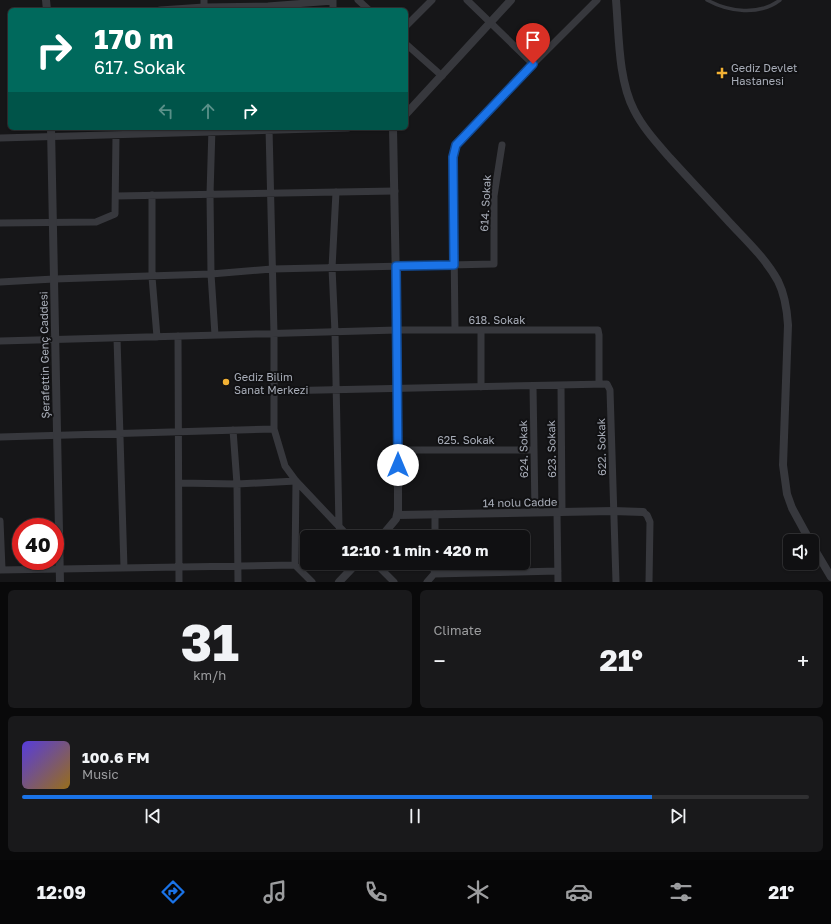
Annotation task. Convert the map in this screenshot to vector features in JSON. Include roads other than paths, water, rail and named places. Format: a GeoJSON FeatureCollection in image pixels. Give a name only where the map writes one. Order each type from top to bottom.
{"type":"FeatureCollection","features":[{"type":"Feature","properties":{"kind":"street"},"geometry":{"type":"LineString","coordinates":[[182,8],[204,6],[268,5],[333,0]]}},
{"type":"Feature","properties":{"kind":"street"},"geometry":{"type":"LineString","coordinates":[[358,0],[367,8]]}},
{"type":"Feature","properties":{"kind":"street"},"geometry":{"type":"LineString","coordinates":[[408,24],[432,0]]}},
{"type":"Feature","properties":{"kind":"street"},"geometry":{"type":"LineString","coordinates":[[467,0],[533,64]]}},
{"type":"Feature","properties":{"kind":"street"},"geometry":{"type":"LineString","coordinates":[[408,112],[511,0]]}},
{"type":"Feature","properties":{"kind":"street"},"geometry":{"type":"LineString","coordinates":[[455,330],[453,157],[456,145],[533,64],[597,0]]}},
{"type":"Feature","properties":{"kind":"street"},"geometry":{"type":"LineString","coordinates":[[616,0],[622,68],[628,97],[642,125],[761,257],[778,282],[784,297],[787,309],[788,325],[783,465],[787,494],[797,519],[806,534]]}},
{"type":"Feature","properties":{"kind":"street"},"geometry":{"type":"LineString","coordinates":[[408,46],[442,76]]}},
{"type":"Feature","properties":{"kind":"street"},"geometry":{"type":"LineString","coordinates":[[0,138],[51,132],[116,135],[151,131],[212,130],[210,194],[211,274],[215,335]]}},
{"type":"Feature","properties":{"kind":"street"},"geometry":{"type":"LineString","coordinates":[[269,130],[274,334],[274,429],[285,466],[296,481],[343,530]]}},
{"type":"Feature","properties":{"kind":"street"},"geometry":{"type":"LineString","coordinates":[[388,530],[394,523],[398,515],[398,389],[394,130]]}},
{"type":"Feature","properties":{"kind":"street","name":"Şerafettin Genç Caddesi"},"geometry":{"type":"LineString","coordinates":[[51,132],[59,518]]}},
{"type":"Feature","properties":{"kind":"street"},"geometry":{"type":"LineString","coordinates":[[0,223],[96,222],[115,214],[116,135]]}},
{"type":"Feature","properties":{"kind":"street","name":"614. Sokak"},"geometry":{"type":"LineString","coordinates":[[454,265],[494,264],[494,196],[502,145]]}},
{"type":"Feature","properties":{"kind":"street"},"geometry":{"type":"LineString","coordinates":[[116,196],[395,191]]}},
{"type":"Feature","properties":{"kind":"street"},"geometry":{"type":"LineString","coordinates":[[336,192],[332,268],[340,527]]}},
{"type":"Feature","properties":{"kind":"street"},"geometry":{"type":"LineString","coordinates":[[152,195],[152,277],[157,337]]}},
{"type":"Feature","properties":{"kind":"street"},"geometry":{"type":"LineString","coordinates":[[0,282],[54,279],[152,277],[272,269],[454,265]]}},
{"type":"Feature","properties":{"kind":"street","name":"618. Sokak"},"geometry":{"type":"LineString","coordinates":[[0,341],[397,330],[598,330]]}},
{"type":"Feature","properties":{"kind":"street"},"geometry":{"type":"LineString","coordinates":[[481,330],[481,387]]}},
{"type":"Feature","properties":{"kind":"street","name":"622. Sokak"},"geometry":{"type":"LineString","coordinates":[[598,330],[603,384],[610,390],[616,582]]}},
{"type":"Feature","properties":{"kind":"street"},"geometry":{"type":"LineString","coordinates":[[178,336],[179,582]]}},
{"type":"Feature","properties":{"kind":"street"},"geometry":{"type":"LineString","coordinates":[[117,338],[124,568]]}},
{"type":"Feature","properties":{"kind":"street"},"geometry":{"type":"LineString","coordinates":[[274,391],[603,384]]}},
{"type":"Feature","properties":{"kind":"street","name":"623. Sokak"},"geometry":{"type":"LineString","coordinates":[[558,582],[561,385]]}},
{"type":"Feature","properties":{"kind":"street","name":"624. Sokak"},"geometry":{"type":"LineString","coordinates":[[533,386],[534,512]]}},
{"type":"Feature","properties":{"kind":"street"},"geometry":{"type":"LineString","coordinates":[[0,438],[274,429]]}},
{"type":"Feature","properties":{"kind":"street"},"geometry":{"type":"LineString","coordinates":[[233,430],[237,484],[238,582]]}},
{"type":"Feature","properties":{"kind":"street","name":"625. Sokak"},"geometry":{"type":"LineString","coordinates":[[398,450],[534,450]]}},
{"type":"Feature","properties":{"kind":"street"},"geometry":{"type":"LineString","coordinates":[[178,484],[237,484],[296,481]]}},
{"type":"Feature","properties":{"kind":"street"},"geometry":{"type":"LineString","coordinates":[[296,481],[295,565],[312,582]]}},
{"type":"Feature","properties":{"kind":"street","name":"14 nolu Cadde"},"geometry":{"type":"LineString","coordinates":[[398,515],[613,511],[643,512]]}},
{"type":"Feature","properties":{"kind":"street"},"geometry":{"type":"LineString","coordinates":[[643,512],[647,515],[650,522],[649,582]]}},
{"type":"Feature","properties":{"kind":"street"},"geometry":{"type":"LineString","coordinates":[[435,514],[435,530]]}},
{"type":"Feature","properties":{"kind":"street"},"geometry":{"type":"LineString","coordinates":[[0,521],[1,570],[12,570]]}},
{"type":"Feature","properties":{"kind":"street"},"geometry":{"type":"LineString","coordinates":[[819,557],[831,578]]}},
{"type":"Feature","properties":{"kind":"street"},"geometry":{"type":"LineString","coordinates":[[64,569],[295,565]]}},
{"type":"Feature","properties":{"kind":"street","name":"Şerafettin Genç Caddesi"},"geometry":{"type":"LineString","coordinates":[[60,570],[60,582]]}},
{"type":"Feature","properties":{"kind":"street"},"geometry":{"type":"LineString","coordinates":[[339,582],[350,570]]}},
{"type":"Feature","properties":{"kind":"street"},"geometry":{"type":"LineString","coordinates":[[382,570],[394,582]]}},
{"type":"Feature","properties":{"kind":"street"},"geometry":{"type":"LineString","coordinates":[[427,582],[434,574],[434,570]]}},
{"type":"Feature","properties":{"kind":"street"},"geometry":{"type":"LineString","coordinates":[[434,574],[558,571]]}},
{"type":"Feature","properties":{"kind":"lane"},"geometry":{"type":"LineString","coordinates":[[707,0],[723,7],[750,10],[763,9],[774,5],[780,0]]}},
{"type":"Feature","properties":{"kind":"place","name":"Gediz Devlet Hastanesi"},"geometry":{"type":"Point","coordinates":[722,73]}},
{"type":"Feature","properties":{"kind":"place","name":"Gediz Bilim Sanat Merkezi"},"geometry":{"type":"Point","coordinates":[226,382]}}]}
